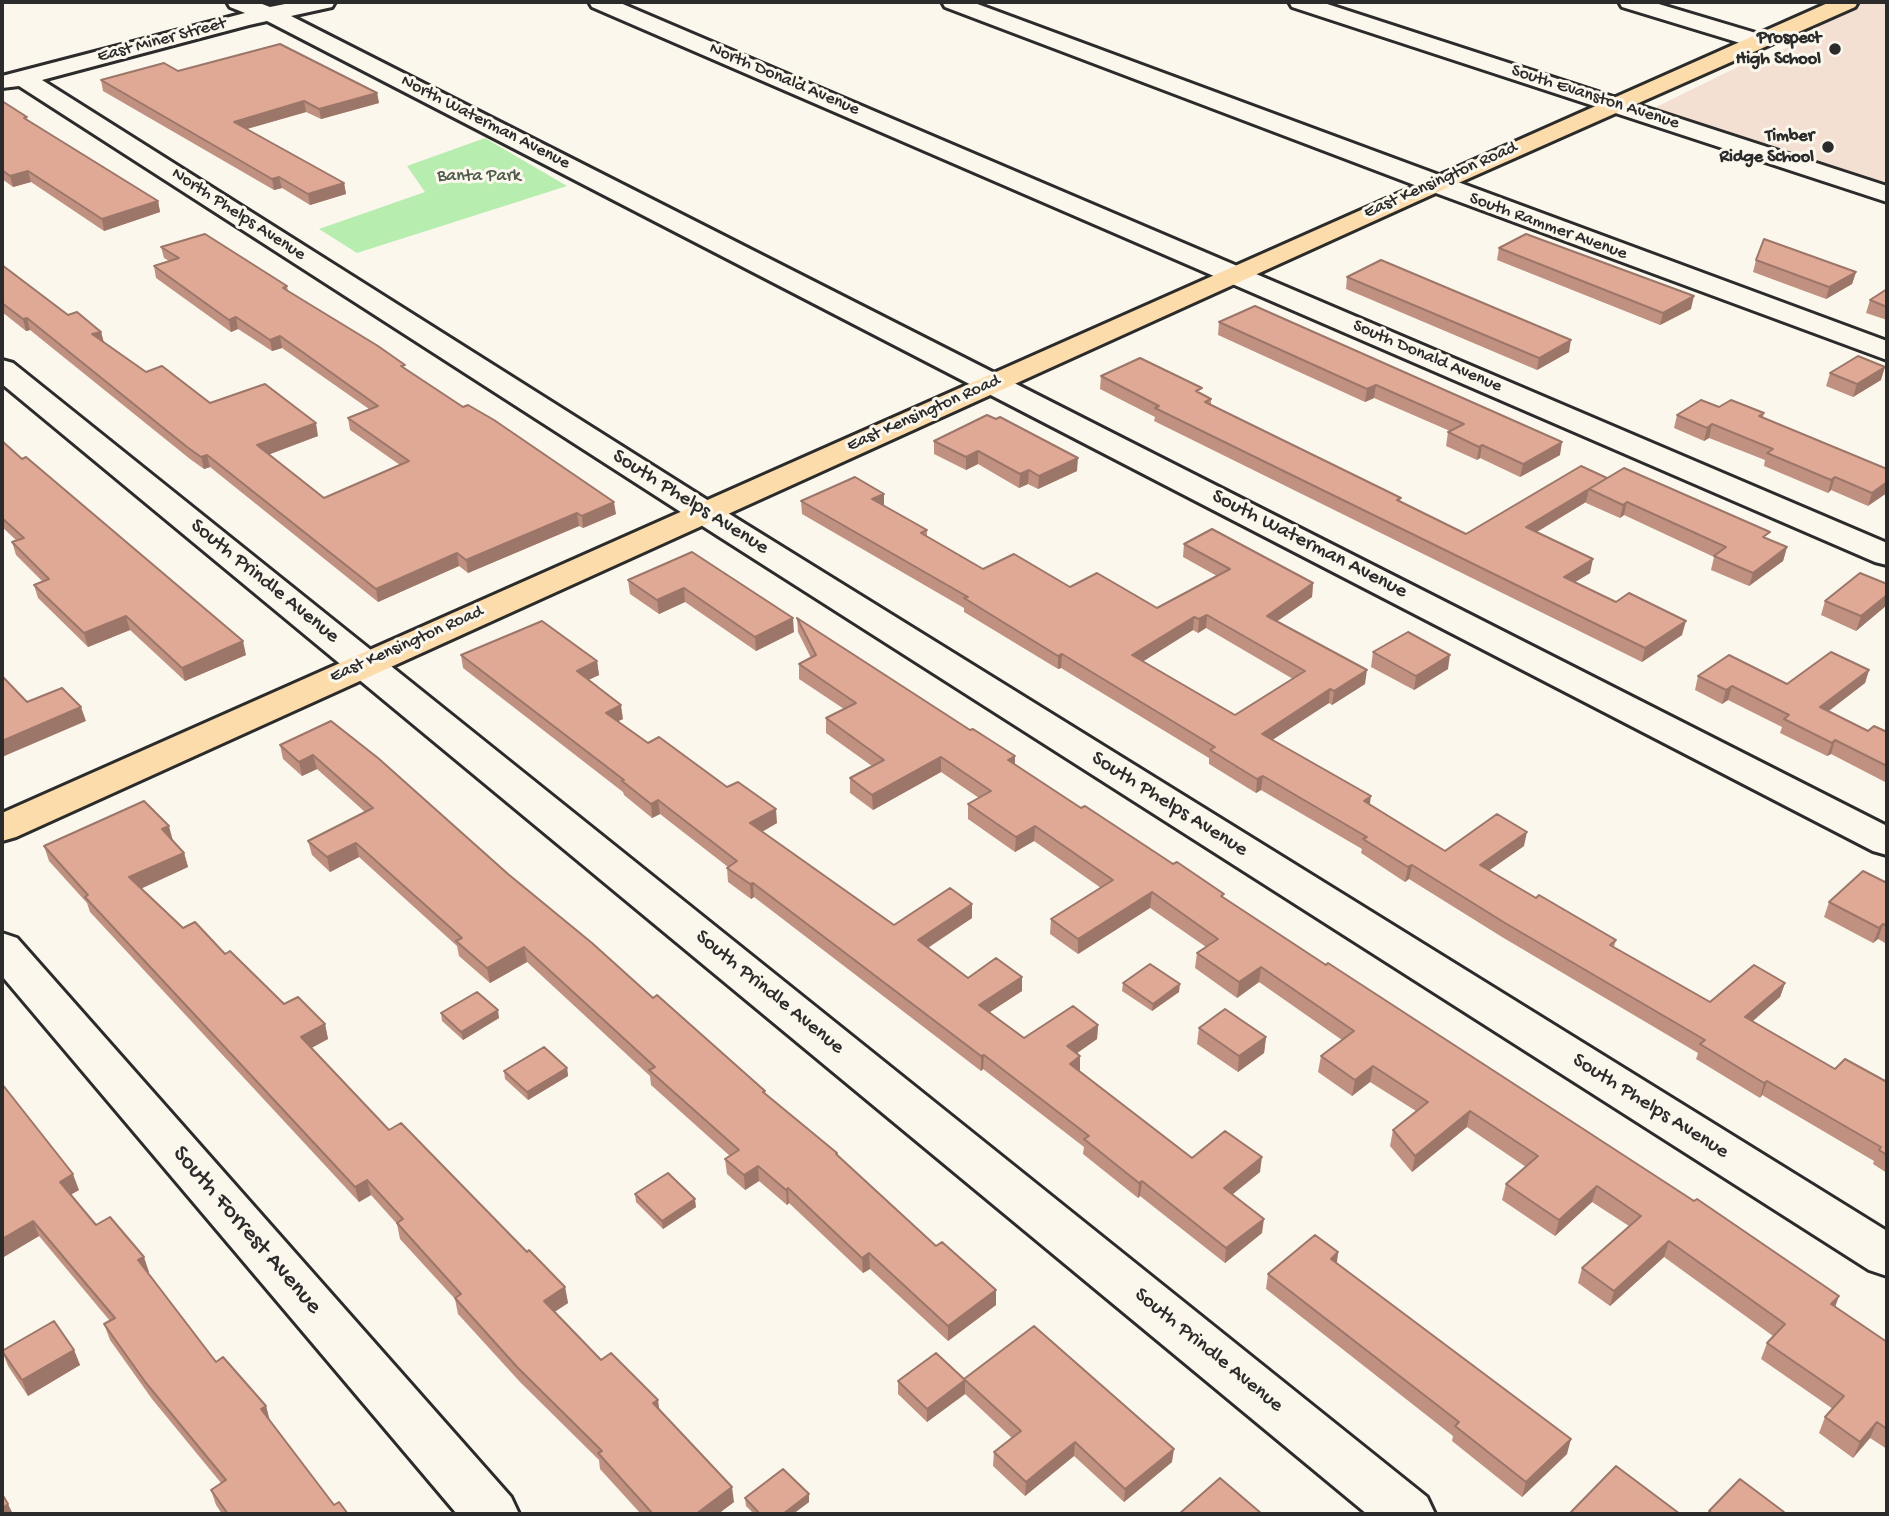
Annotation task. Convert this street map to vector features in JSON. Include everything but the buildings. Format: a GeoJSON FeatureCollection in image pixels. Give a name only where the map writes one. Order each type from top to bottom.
{"type":"FeatureCollection","features":[{"type":"Feature","properties":{"kind":"main road","name":"East Kensington Road"},"geometry":{"type":"LineString","coordinates":[[2,828],[1434,184],[1847,2]]}},
{"type":"Feature","properties":{"kind":"street","name":"North Waterman Avenue"},"geometry":{"type":"LineString","coordinates":[[238,2],[281,19],[731,249]]}},
{"type":"Feature","properties":{"kind":"street","name":"East Miner Street"},"geometry":{"type":"LineString","coordinates":[[12,80],[324,2]]}},
{"type":"Feature","properties":{"kind":"street","name":"North Donald Avenue"},"geometry":{"type":"LineString","coordinates":[[600,2],[967,158]]}},
{"type":"Feature","properties":{"kind":"street","name":"South Rammer Avenue"},"geometry":{"type":"LineString","coordinates":[[953,2],[1434,184],[1887,351]]}},
{"type":"Feature","properties":{"kind":"street","name":"South Evanston Avenue"},"geometry":{"type":"LineString","coordinates":[[1302,2],[1887,194]]}},
{"type":"Feature","properties":{"kind":"street"},"geometry":{"type":"LineString","coordinates":[[1630,2],[1667,6],[1758,41]]}},
{"type":"Feature","properties":{"kind":"street","name":"North Phelps Avenue"},"geometry":{"type":"LineString","coordinates":[[12,80],[453,352]]}},
{"type":"Feature","properties":{"kind":"street","name":"South Donald Avenue"},"geometry":{"type":"LineString","coordinates":[[967,158],[1887,555]]}},
{"type":"Feature","properties":{"kind":"street","name":"South Waterman Avenue"},"geometry":{"type":"LineString","coordinates":[[731,249],[1887,842]]}},
{"type":"Feature","properties":{"kind":"street","name":"South Phelps Avenue"},"geometry":{"type":"LineString","coordinates":[[453,352],[704,513],[1887,1256]]}},
{"type":"Feature","properties":{"kind":"street","name":"South Prindle Avenue"},"geometry":{"type":"LineString","coordinates":[[2,369],[1407,1514]]}},
{"type":"Feature","properties":{"kind":"street","name":"South Forrest Avenue"},"geometry":{"type":"LineString","coordinates":[[2,948],[491,1514]]}},
{"type":"Feature","properties":{"kind":"shaded area","name":"Timber Ridge School"},"geometry":{"type":"Polygon","coordinates":[[[1866,2],[1887,2],[1887,186],[1652,109],[1756,58],[1770,56],[1798,42],[1795,34],[1866,2]]]}},
{"type":"Feature","properties":{"kind":"green space","name":"Banta Park"},"geometry":{"type":"Polygon","coordinates":[[[485,138],[567,186],[357,253],[319,229],[425,192],[407,166],[485,138]]]}},
{"type":"Feature","properties":{"kind":"place","name":"Prospect High School"},"geometry":{"type":"Point","coordinates":[1835,49]}},
{"type":"Feature","properties":{"kind":"place","name":"Timber Ridge School"},"geometry":{"type":"Point","coordinates":[1828,147]}}]}
